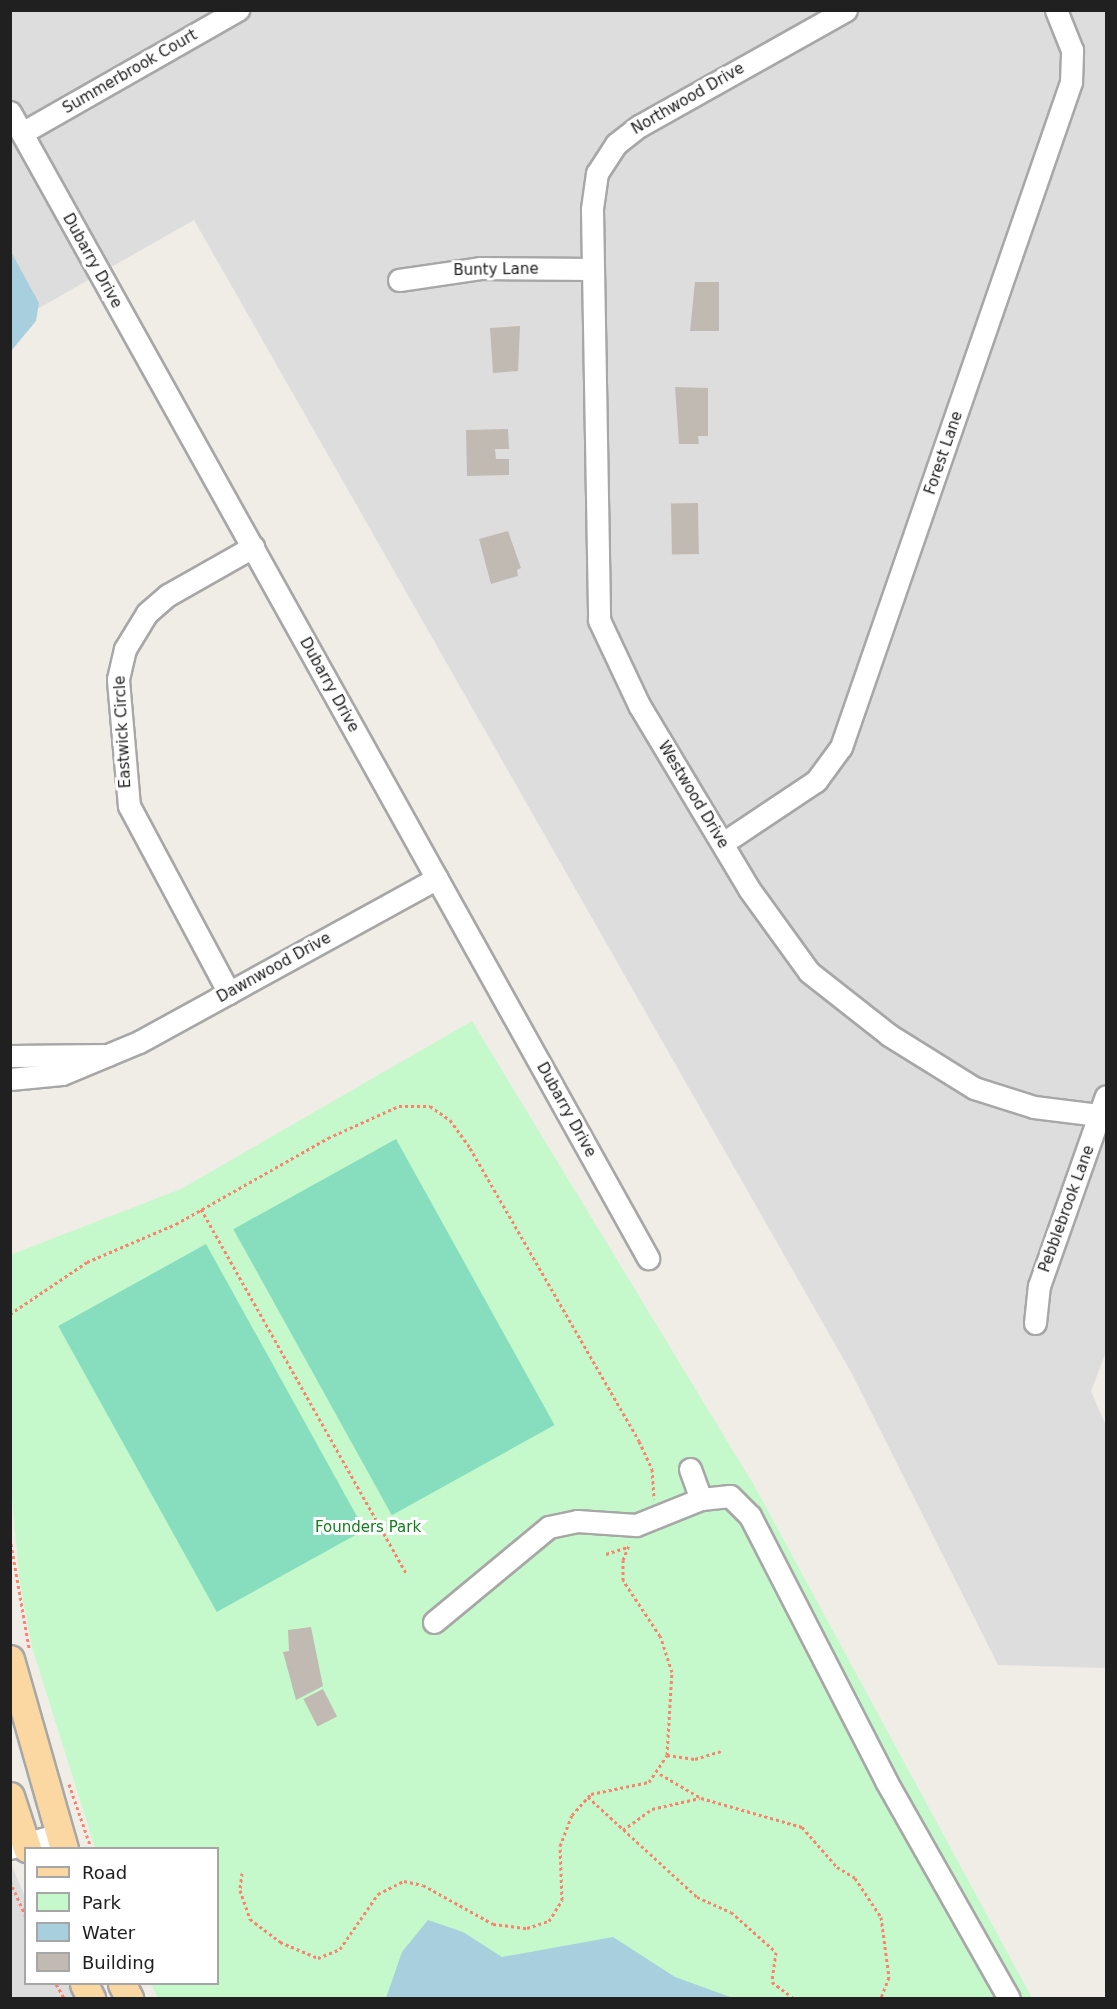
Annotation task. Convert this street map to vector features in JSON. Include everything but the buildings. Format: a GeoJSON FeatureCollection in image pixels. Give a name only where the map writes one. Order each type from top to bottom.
{"type":"FeatureCollection","features":[{"type":"Feature","properties":{"kind":"main road"},"geometry":{"type":"LineString","coordinates":[[21,1658],[61,1841]]}},
{"type":"Feature","properties":{"kind":"main road"},"geometry":{"type":"LineString","coordinates":[[10,1796],[21,1847]]}},
{"type":"Feature","properties":{"kind":"street","name":"Summerbrook Court"},"geometry":{"type":"LineString","coordinates":[[22,133],[238,10]]}},
{"type":"Feature","properties":{"kind":"street","name":"Northwood Drive"},"geometry":{"type":"LineString","coordinates":[[593,269],[594,187],[616,144],[656,116],[846,10]]}},
{"type":"Feature","properties":{"kind":"street","name":"Forest Lane"},"geometry":{"type":"LineString","coordinates":[[723,843],[816,781],[841,747],[1066,100],[1073,58],[1056,10]]}},
{"type":"Feature","properties":{"kind":"street","name":"Dubarry Drive"},"geometry":{"type":"LineString","coordinates":[[10,112],[648,1258]]}},
{"type":"Feature","properties":{"kind":"street","name":"Bunty Lane"},"geometry":{"type":"LineString","coordinates":[[399,280],[427,273],[480,268],[593,269]]}},
{"type":"Feature","properties":{"kind":"street","name":"Westwood Drive"},"geometry":{"type":"LineString","coordinates":[[593,269],[599,620],[627,686],[795,958],[889,1035],[942,1071],[1002,1100],[1105,1109]]}},
{"type":"Feature","properties":{"kind":"street","name":"Eastwick Circle"},"geometry":{"type":"LineString","coordinates":[[229,993],[129,806],[118,679],[124,649],[147,613],[168,595],[252,547]]}},
{"type":"Feature","properties":{"kind":"street","name":"Dawnwood Drive"},"geometry":{"type":"LineString","coordinates":[[10,1078],[62,1074],[108,1055],[229,993],[436,878]]}},
{"type":"Feature","properties":{"kind":"street","name":"Dawnwood Drive"},"geometry":{"type":"LineString","coordinates":[[10,1056],[108,1055]]}},
{"type":"Feature","properties":{"kind":"street","name":"Pebblebrook Lane"},"geometry":{"type":"LineString","coordinates":[[1035,1323],[1039,1286],[1105,1109]]}},
{"type":"Feature","properties":{"kind":"street"},"geometry":{"type":"LineString","coordinates":[[690,1469],[701,1499]]}},
{"type":"Feature","properties":{"kind":"street"},"geometry":{"type":"LineString","coordinates":[[434,1622],[549,1527],[568,1521],[627,1526],[647,1521],[701,1499],[730,1496],[750,1516],[881,1770],[1009,1998]]}},
{"type":"Feature","properties":{"kind":"street"},"geometry":{"type":"LineString","coordinates":[[21,1847],[61,1841]]}},
{"type":"Feature","properties":{"kind":"path"},"geometry":{"type":"LineString","coordinates":[[10,1314],[87,1262],[201,1209],[387,1110],[421,1104],[440,1112],[476,1157],[644,1450],[654,1487],[647,1521],[628,1546],[623,1580],[660,1636],[672,1672],[667,1755],[659,1773],[643,1785],[588,1797],[563,1834],[561,1906],[549,1921],[534,1927],[492,1924],[423,1885],[404,1881],[378,1894],[336,1953],[310,1956],[280,1942],[250,1919],[240,1890],[242,1873]]}},
{"type":"Feature","properties":{"kind":"path"},"geometry":{"type":"LineString","coordinates":[[201,1209],[405,1573]]}},
{"type":"Feature","properties":{"kind":"path"},"geometry":{"type":"LineString","coordinates":[[10,1538],[21,1617],[21,1658]]}},
{"type":"Feature","properties":{"kind":"path"},"geometry":{"type":"LineString","coordinates":[[606,1554],[628,1546]]}},
{"type":"Feature","properties":{"kind":"path"},"geometry":{"type":"LineString","coordinates":[[667,1755],[695,1759],[721,1751]]}},
{"type":"Feature","properties":{"kind":"path"},"geometry":{"type":"LineString","coordinates":[[659,1773],[701,1798],[802,1827],[837,1867],[855,1878],[881,1917],[889,1977],[881,1998]]}},
{"type":"Feature","properties":{"kind":"path"},"geometry":{"type":"LineString","coordinates":[[66,1774],[91,1847]]}},
{"type":"Feature","properties":{"kind":"path"},"geometry":{"type":"LineString","coordinates":[[588,1797],[696,1897],[732,1912],[776,1952],[772,1982],[793,1998]]}},
{"type":"Feature","properties":{"kind":"path"},"geometry":{"type":"LineString","coordinates":[[623,1830],[643,1812],[701,1798]]}},
{"type":"Feature","properties":{"kind":"path"},"geometry":{"type":"LineString","coordinates":[[10,1881],[24,1912]]}},
{"type":"Feature","properties":{"kind":"shaded area"},"geometry":{"type":"Polygon","coordinates":[[[11,11],[1106,11],[1106,1352],[1091,1391],[1106,1426],[1106,1668],[998,1665],[852,1374],[194,220],[11,324],[11,11]]]}},
{"type":"Feature","properties":{"kind":"shaded area"},"geometry":{"type":"Polygon","coordinates":[[[10,1861],[24,1895],[24,1985],[72,1985],[78,1998],[11,1998],[10,1861]]]}},
{"type":"Feature","properties":{"kind":"green space","name":"Founders Park"},"geometry":{"type":"Polygon","coordinates":[[[472,1021],[755,1487],[1032,1998],[158,1998],[152,1985],[219,1985],[219,1847],[95,1847],[32,1647],[20,1584],[11,1487],[10,1255],[181,1189],[472,1021]]]}},
{"type":"Feature","properties":{"kind":"green space"},"geometry":{"type":"Polygon","coordinates":[[[396,1139],[555,1425],[392,1515],[233,1229],[396,1139]]]}},
{"type":"Feature","properties":{"kind":"green space"},"geometry":{"type":"Polygon","coordinates":[[[206,1244],[365,1530],[217,1612],[58,1326],[206,1244]]]}},
{"type":"Feature","properties":{"kind":"water"},"geometry":{"type":"Polygon","coordinates":[[[10,250],[39,303],[36,321],[11,351],[10,250]]]}},
{"type":"Feature","properties":{"kind":"water"},"geometry":{"type":"Polygon","coordinates":[[[428,1920],[463,1932],[502,1957],[613,1937],[675,1977],[733,1998],[386,1998],[402,1952],[428,1920]]]}}]}
